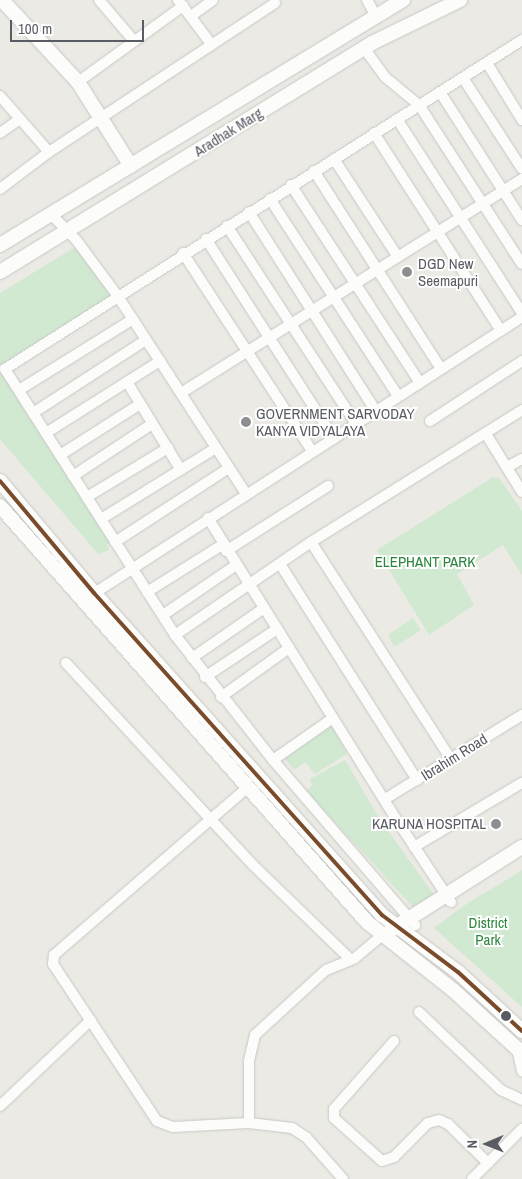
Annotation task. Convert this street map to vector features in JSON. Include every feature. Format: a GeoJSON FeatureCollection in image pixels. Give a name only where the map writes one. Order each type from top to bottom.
{"type":"FeatureCollection","features":[{"type":"Feature","properties":{"kind":"main road"},"geometry":{"type":"LineString","coordinates":[[2,0],[78,82],[102,117],[131,166]]}},
{"type":"Feature","properties":{"kind":"main road","name":"Aradhak Marg"},"geometry":{"type":"LineString","coordinates":[[0,245],[403,0]]}},
{"type":"Feature","properties":{"kind":"main road","name":"Aradhak Marg"},"geometry":{"type":"LineString","coordinates":[[0,272],[364,48],[460,0]]}},
{"type":"Feature","properties":{"kind":"main road"},"geometry":{"type":"LineString","coordinates":[[373,18],[380,39]]}},
{"type":"Feature","properties":{"kind":"main road"},"geometry":{"type":"LineString","coordinates":[[0,481],[88,598],[248,787],[367,922],[453,990],[520,1051]]}},
{"type":"Feature","properties":{"kind":"main road"},"geometry":{"type":"LineString","coordinates":[[0,506],[88,598],[382,915],[407,925],[522,1032]]}},
{"type":"Feature","properties":{"kind":"main road"},"geometry":{"type":"LineString","coordinates":[[449,899],[522,847]]}},
{"type":"Feature","properties":{"kind":"main road"},"geometry":{"type":"LineString","coordinates":[[386,938],[522,856]]}},
{"type":"Feature","properties":{"kind":"street"},"geometry":{"type":"LineString","coordinates":[[99,0],[134,41]]}},
{"type":"Feature","properties":{"kind":"street"},"geometry":{"type":"LineString","coordinates":[[190,16],[213,0]]}},
{"type":"Feature","properties":{"kind":"street"},"geometry":{"type":"LineString","coordinates":[[368,0],[373,18]]}},
{"type":"Feature","properties":{"kind":"street"},"geometry":{"type":"LineString","coordinates":[[78,82],[134,41],[180,3],[212,45]]}},
{"type":"Feature","properties":{"kind":"street"},"geometry":{"type":"LineString","coordinates":[[0,189],[49,152],[275,3]]}},
{"type":"Feature","properties":{"kind":"street"},"geometry":{"type":"LineString","coordinates":[[407,925],[205,677],[147,592],[5,369],[117,295],[522,40]]}},
{"type":"Feature","properties":{"kind":"street"},"geometry":{"type":"LineString","coordinates":[[364,48],[385,78],[419,106],[522,264]]}},
{"type":"Feature","properties":{"kind":"street"},"geometry":{"type":"LineString","coordinates":[[487,63],[522,120]]}},
{"type":"Feature","properties":{"kind":"street"},"geometry":{"type":"LineString","coordinates":[[463,78],[522,169]]}},
{"type":"Feature","properties":{"kind":"street"},"geometry":{"type":"LineString","coordinates":[[440,92],[522,220]]}},
{"type":"Feature","properties":{"kind":"street"},"geometry":{"type":"LineString","coordinates":[[0,96],[49,152]]}},
{"type":"Feature","properties":{"kind":"street"},"geometry":{"type":"LineString","coordinates":[[0,133],[20,119]]}},
{"type":"Feature","properties":{"kind":"street"},"geometry":{"type":"LineString","coordinates":[[397,119],[522,313]]}},
{"type":"Feature","properties":{"kind":"street"},"geometry":{"type":"LineString","coordinates":[[374,133],[501,331]]}},
{"type":"Feature","properties":{"kind":"street"},"geometry":{"type":"LineString","coordinates":[[334,158],[398,257]]}},
{"type":"Feature","properties":{"kind":"street"},"geometry":{"type":"LineString","coordinates":[[314,171],[441,369]]}},
{"type":"Feature","properties":{"kind":"street"},"geometry":{"type":"LineString","coordinates":[[181,393],[522,179]]}},
{"type":"Feature","properties":{"kind":"street"},"geometry":{"type":"LineString","coordinates":[[291,185],[420,383]]}},
{"type":"Feature","properties":{"kind":"street"},"geometry":{"type":"LineString","coordinates":[[270,199],[398,396]]}},
{"type":"Feature","properties":{"kind":"street"},"geometry":{"type":"LineString","coordinates":[[249,212],[376,411]]}},
{"type":"Feature","properties":{"kind":"street"},"geometry":{"type":"LineString","coordinates":[[51,214],[67,230],[117,295],[246,494]]}},
{"type":"Feature","properties":{"kind":"street"},"geometry":{"type":"LineString","coordinates":[[227,226],[356,424]]}},
{"type":"Feature","properties":{"kind":"street"},"geometry":{"type":"LineString","coordinates":[[206,239],[334,438]]}},
{"type":"Feature","properties":{"kind":"street"},"geometry":{"type":"LineString","coordinates":[[183,254],[312,452]]}},
{"type":"Feature","properties":{"kind":"street"},"geometry":{"type":"LineString","coordinates":[[88,598],[208,518],[522,318]]}},
{"type":"Feature","properties":{"kind":"street"},"geometry":{"type":"LineString","coordinates":[[19,390],[133,319]]}},
{"type":"Feature","properties":{"kind":"street"},"geometry":{"type":"LineString","coordinates":[[33,413],[146,340]]}},
{"type":"Feature","properties":{"kind":"street"},"geometry":{"type":"LineString","coordinates":[[46,433],[160,361]]}},
{"type":"Feature","properties":{"kind":"street"},"geometry":{"type":"LineString","coordinates":[[430,420],[522,361]]}},
{"type":"Feature","properties":{"kind":"street"},"geometry":{"type":"LineString","coordinates":[[127,382],[181,470]]}},
{"type":"Feature","properties":{"kind":"street"},"geometry":{"type":"LineString","coordinates":[[60,455],[140,404]]}},
{"type":"Feature","properties":{"kind":"street"},"geometry":{"type":"LineString","coordinates":[[175,635],[249,587],[311,542],[522,410]]}},
{"type":"Feature","properties":{"kind":"street"},"geometry":{"type":"LineString","coordinates":[[73,476],[152,424]]}},
{"type":"Feature","properties":{"kind":"street"},"geometry":{"type":"LineString","coordinates":[[486,434],[522,492]]}},
{"type":"Feature","properties":{"kind":"street"},"geometry":{"type":"LineString","coordinates":[[87,497],[168,448]]}},
{"type":"Feature","properties":{"kind":"street"},"geometry":{"type":"LineString","coordinates":[[101,519],[216,448]]}},
{"type":"Feature","properties":{"kind":"street"},"geometry":{"type":"LineString","coordinates":[[507,468],[522,459]]}},
{"type":"Feature","properties":{"kind":"street"},"geometry":{"type":"LineString","coordinates":[[115,542],[230,468]]}},
{"type":"Feature","properties":{"kind":"street"},"geometry":{"type":"LineString","coordinates":[[147,592],[328,486]]}},
{"type":"Feature","properties":{"kind":"street"},"geometry":{"type":"LineString","coordinates":[[208,518],[224,548],[449,899]]}},
{"type":"Feature","properties":{"kind":"street"},"geometry":{"type":"LineString","coordinates":[[311,542],[451,759]]}},
{"type":"Feature","properties":{"kind":"street"},"geometry":{"type":"LineString","coordinates":[[280,564],[417,780]]}},
{"type":"Feature","properties":{"kind":"street"},"geometry":{"type":"LineString","coordinates":[[163,615],[236,565]]}},
{"type":"Feature","properties":{"kind":"street"},"geometry":{"type":"LineString","coordinates":[[192,658],[264,608]]}},
{"type":"Feature","properties":{"kind":"street"},"geometry":{"type":"LineString","coordinates":[[205,677],[277,629]]}},
{"type":"Feature","properties":{"kind":"street"},"geometry":{"type":"LineString","coordinates":[[221,697],[289,648]]}},
{"type":"Feature","properties":{"kind":"street"},"geometry":{"type":"LineString","coordinates":[[66,663],[210,820],[350,959]]}},
{"type":"Feature","properties":{"kind":"street","name":"Ibrahim Road"},"geometry":{"type":"LineString","coordinates":[[385,799],[522,714]]}},
{"type":"Feature","properties":{"kind":"street"},"geometry":{"type":"LineString","coordinates":[[273,760],[333,718]]}},
{"type":"Feature","properties":{"kind":"street"},"geometry":{"type":"LineString","coordinates":[[414,847],[522,783]]}},
{"type":"Feature","properties":{"kind":"street"},"geometry":{"type":"LineString","coordinates":[[248,787],[54,955],[55,969],[157,1121],[173,1127],[249,1123],[277,1125],[299,1132],[343,1179]]}},
{"type":"Feature","properties":{"kind":"street"},"geometry":{"type":"LineString","coordinates":[[249,1123],[249,1061],[255,1035],[326,970],[355,958],[386,938]]}},
{"type":"Feature","properties":{"kind":"street"},"geometry":{"type":"LineString","coordinates":[[419,1012],[501,1090],[522,1100]]}},
{"type":"Feature","properties":{"kind":"street"},"geometry":{"type":"LineString","coordinates":[[0,1106],[91,1020]]}},
{"type":"Feature","properties":{"kind":"street"},"geometry":{"type":"LineString","coordinates":[[394,1041],[334,1110],[334,1118],[382,1161],[394,1157],[428,1123],[439,1120],[448,1124],[488,1164]]}},
{"type":"Feature","properties":{"kind":"street"},"geometry":{"type":"LineString","coordinates":[[520,1051],[522,1072]]}},
{"type":"Feature","properties":{"kind":"street"},"geometry":{"type":"LineString","coordinates":[[472,1179],[522,1129]]}},
{"type":"Feature","properties":{"kind":"green space"},"geometry":{"type":"Polygon","coordinates":[[[82,243],[114,294],[3,366],[111,542],[107,544],[109,550],[98,554],[0,439],[0,293],[82,243]]]}},
{"type":"Feature","properties":{"kind":"green space","name":"ELEPHANT PARK"},"geometry":{"type":"Polygon","coordinates":[[[493,477],[499,478],[522,511],[522,575],[503,545],[457,574],[474,605],[429,635],[377,550],[493,477]]]}},
{"type":"Feature","properties":{"kind":"green space"},"geometry":{"type":"Polygon","coordinates":[[[413,618],[421,630],[394,647],[388,635],[413,618]]]}},
{"type":"Feature","properties":{"kind":"green space"},"geometry":{"type":"Polygon","coordinates":[[[329,719],[347,754],[315,774],[305,762],[294,770],[278,750],[329,719]]]}},
{"type":"Feature","properties":{"kind":"green space"},"geometry":{"type":"Polygon","coordinates":[[[345,760],[379,818],[434,895],[413,907],[306,791],[312,786],[310,779],[345,760]]]}},
{"type":"Feature","properties":{"kind":"green space","name":"District Park"},"geometry":{"type":"Polygon","coordinates":[[[522,870],[522,1007],[434,928],[462,907],[522,870]]]}},
{"type":"Feature","properties":{"kind":"transit line"},"geometry":{"type":"LineString","coordinates":[[0,481],[94,593],[382,915],[458,972],[522,1031]]}},
{"type":"Feature","properties":{"kind":"place","name":"DGD New Seemapuri"},"geometry":{"type":"Point","coordinates":[407,272]}},
{"type":"Feature","properties":{"kind":"place","name":"GOVERNMENT SARVODAY KANYA VIDYALAYA"},"geometry":{"type":"Point","coordinates":[246,422]}},
{"type":"Feature","properties":{"kind":"place","name":"KARUNA HOSPITAL"},"geometry":{"type":"Point","coordinates":[496,824]}}]}
